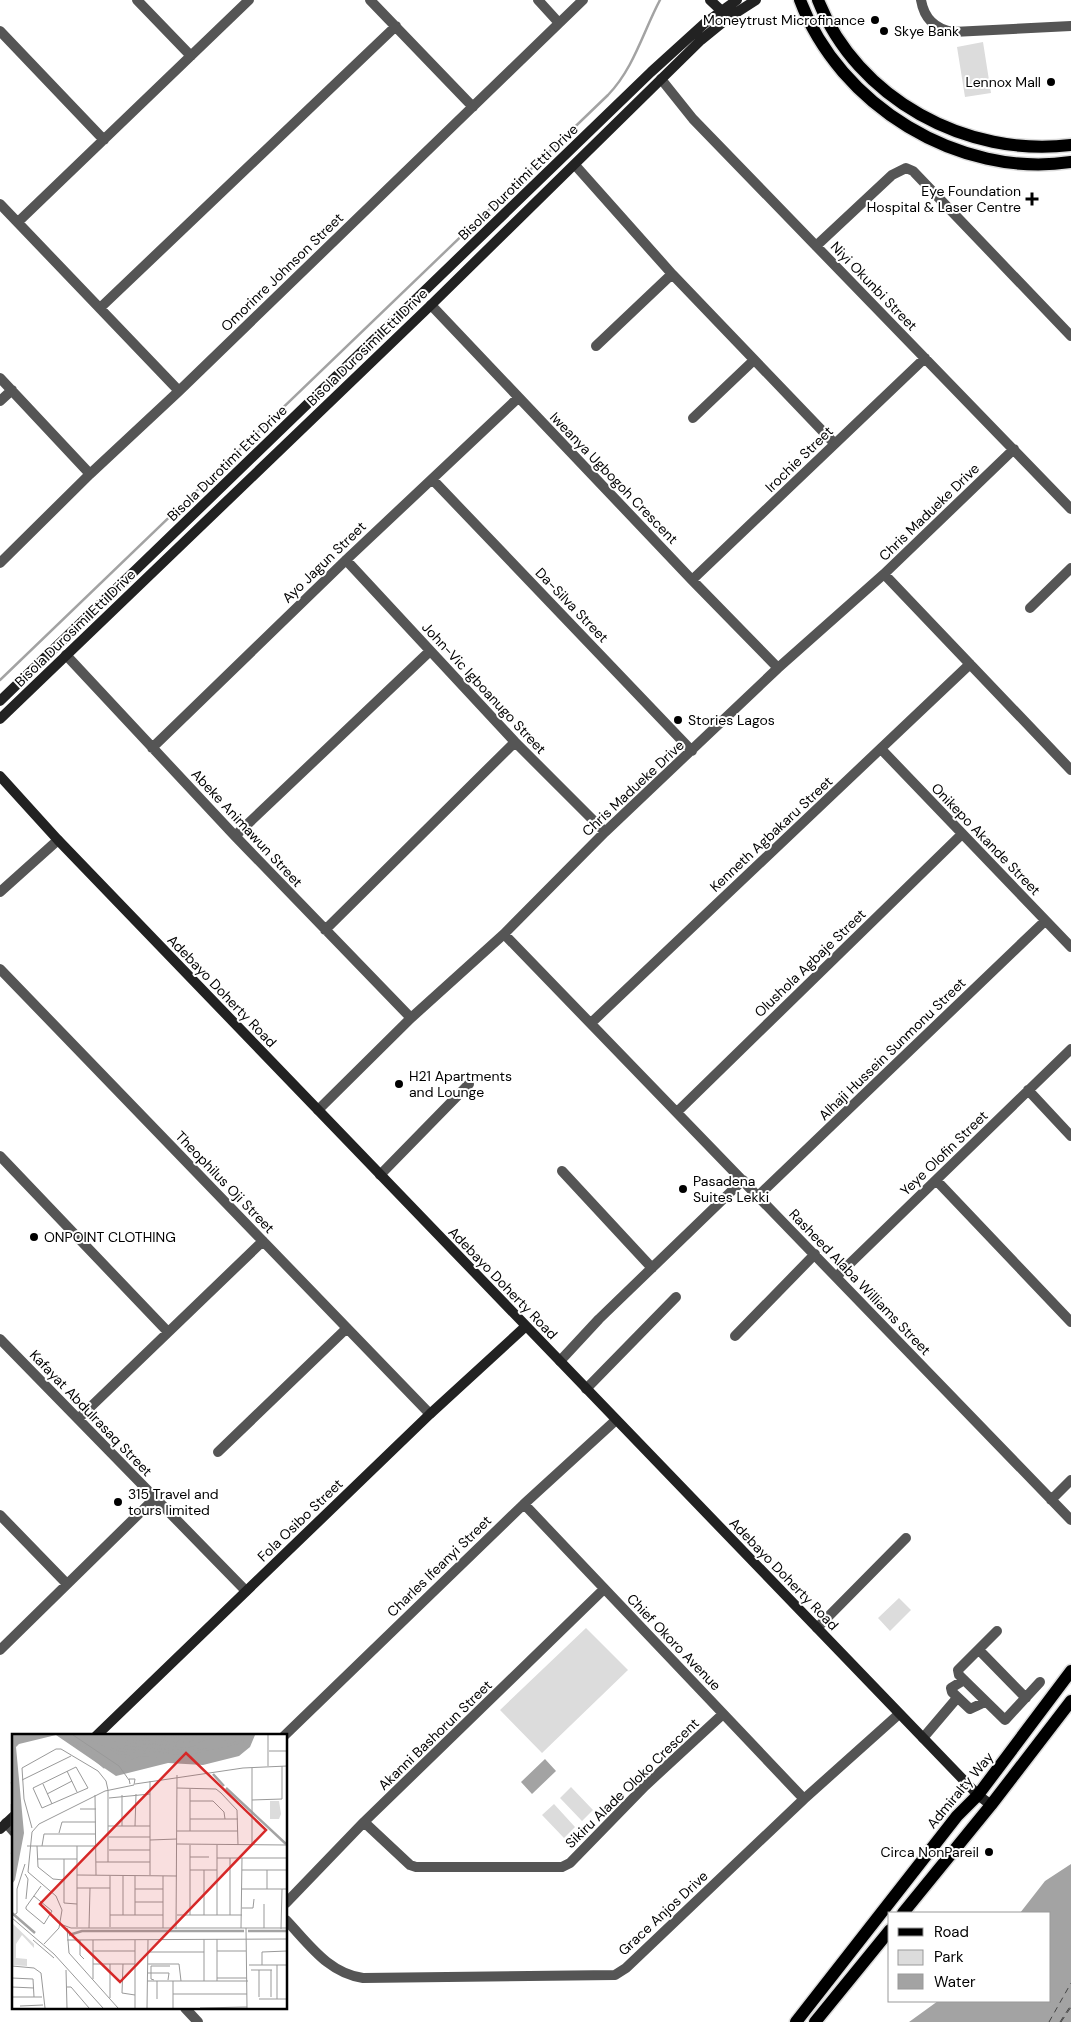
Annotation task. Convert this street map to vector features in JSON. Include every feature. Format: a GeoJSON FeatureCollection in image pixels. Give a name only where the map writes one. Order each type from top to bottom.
{"type":"FeatureCollection","features":[{"type":"Feature","properties":{"kind":"main road"},"geometry":{"type":"LineString","coordinates":[[710,0],[725,14]]}},
{"type":"Feature","properties":{"kind":"main road","name":"Bisola Durotimi Etti Drive"},"geometry":{"type":"LineString","coordinates":[[0,701],[651,72],[706,23],[725,14],[737,0]]}},
{"type":"Feature","properties":{"kind":"main road","name":"Bisola Durosimi Etti Drive"},"geometry":{"type":"LineString","coordinates":[[0,719],[431,306],[701,40],[725,14],[756,0]]}},
{"type":"Feature","properties":{"kind":"main road"},"geometry":{"type":"LineString","coordinates":[[800,0],[806,17],[820,40],[851,80],[882,110],[901,123],[937,142],[983,158],[1022,164],[1071,162]]}},
{"type":"Feature","properties":{"kind":"main road"},"geometry":{"type":"LineString","coordinates":[[818,0],[837,38],[863,72],[878,86],[919,114],[941,126],[993,142],[1038,147],[1071,145]]}},
{"type":"Feature","properties":{"kind":"main road","name":"Adebayo Doherty Road"},"geometry":{"type":"LineString","coordinates":[[0,776],[58,840],[586,1389],[978,1796],[991,1805]]}},
{"type":"Feature","properties":{"kind":"main road","name":"Fola Osibo Street"},"geometry":{"type":"LineString","coordinates":[[102,1734],[246,1591],[430,1414],[526,1326]]}},
{"type":"Feature","properties":{"kind":"main road","name":"Admiralty Way"},"geometry":{"type":"LineString","coordinates":[[796,2022],[957,1816],[978,1796],[1071,1671]]}},
{"type":"Feature","properties":{"kind":"main road"},"geometry":{"type":"LineString","coordinates":[[904,1912],[991,1805],[1071,1700]]}},
{"type":"Feature","properties":{"kind":"main road"},"geometry":{"type":"LineString","coordinates":[[815,2022],[888,1932]]}},
{"type":"Feature","properties":{"kind":"street"},"geometry":{"type":"LineString","coordinates":[[137,0],[191,56]]}},
{"type":"Feature","properties":{"kind":"street"},"geometry":{"type":"LineString","coordinates":[[18,222],[249,0]]}},
{"type":"Feature","properties":{"kind":"street"},"geometry":{"type":"LineString","coordinates":[[370,0],[473,107]]}},
{"type":"Feature","properties":{"kind":"street"},"geometry":{"type":"LineString","coordinates":[[538,0],[559,23]]}},
{"type":"Feature","properties":{"kind":"street","name":"Omorinre Johnson Street"},"geometry":{"type":"LineString","coordinates":[[0,563],[90,474],[179,391],[583,0]]}},
{"type":"Feature","properties":{"kind":"street"},"geometry":{"type":"LineString","coordinates":[[921,0],[922,10],[936,26],[944,31],[1071,26]]}},
{"type":"Feature","properties":{"kind":"street"},"geometry":{"type":"LineString","coordinates":[[100,308],[396,26]]}},
{"type":"Feature","properties":{"kind":"street"},"geometry":{"type":"LineString","coordinates":[[0,31],[104,140]]}},
{"type":"Feature","properties":{"kind":"street","name":"Niyi Okunbi Street"},"geometry":{"type":"LineString","coordinates":[[661,79],[693,119],[1071,509]]}},
{"type":"Feature","properties":{"kind":"street"},"geometry":{"type":"LineString","coordinates":[[575,165],[672,274],[834,443]]}},
{"type":"Feature","properties":{"kind":"street"},"geometry":{"type":"LineString","coordinates":[[816,246],[892,175],[906,168],[913,172],[1070,332]]}},
{"type":"Feature","properties":{"kind":"street"},"geometry":{"type":"LineString","coordinates":[[0,204],[179,391]]}},
{"type":"Feature","properties":{"kind":"street"},"geometry":{"type":"LineString","coordinates":[[596,346],[672,274]]}},
{"type":"Feature","properties":{"kind":"street","name":"Iweanya Ugbogoh Crescent"},"geometry":{"type":"LineString","coordinates":[[431,306],[778,668]]}},
{"type":"Feature","properties":{"kind":"street","name":"Irochie Street"},"geometry":{"type":"LineString","coordinates":[[692,580],[925,358]]}},
{"type":"Feature","properties":{"kind":"street"},"geometry":{"type":"LineString","coordinates":[[693,418],[754,360]]}},
{"type":"Feature","properties":{"kind":"street"},"geometry":{"type":"LineString","coordinates":[[0,378],[90,474]]}},
{"type":"Feature","properties":{"kind":"street"},"geometry":{"type":"LineString","coordinates":[[0,401],[12,390]]}},
{"type":"Feature","properties":{"kind":"street","name":"Ayo Jagun Street"},"geometry":{"type":"LineString","coordinates":[[152,748],[346,560],[518,398]]}},
{"type":"Feature","properties":{"kind":"street","name":"Chris Madueke Drive"},"geometry":{"type":"LineString","coordinates":[[318,1110],[411,1018],[504,934],[605,832],[778,668],[884,574],[1014,449]]}},
{"type":"Feature","properties":{"kind":"street","name":"Da-Silva Street"},"geometry":{"type":"LineString","coordinates":[[432,478],[692,751]]}},
{"type":"Feature","properties":{"kind":"street","name":"John-Vic Igboanugo Street"},"geometry":{"type":"LineString","coordinates":[[346,560],[515,742],[605,832]]}},
{"type":"Feature","properties":{"kind":"street"},"geometry":{"type":"LineString","coordinates":[[1030,608],[1071,568]]}},
{"type":"Feature","properties":{"kind":"street"},"geometry":{"type":"LineString","coordinates":[[884,574],[1071,770]]}},
{"type":"Feature","properties":{"kind":"street"},"geometry":{"type":"LineString","coordinates":[[235,836],[430,651]]}},
{"type":"Feature","properties":{"kind":"street","name":"Abeke Animawun Street"},"geometry":{"type":"LineString","coordinates":[[66,655],[235,836],[411,1018]]}},
{"type":"Feature","properties":{"kind":"street","name":"Kenneth Agbakaru Street"},"geometry":{"type":"LineString","coordinates":[[592,1023],[970,664]]}},
{"type":"Feature","properties":{"kind":"street"},"geometry":{"type":"LineString","coordinates":[[325,930],[515,742]]}},
{"type":"Feature","properties":{"kind":"street","name":"Onikepo Akande Street"},"geometry":{"type":"LineString","coordinates":[[881,749],[1071,946]]}},
{"type":"Feature","properties":{"kind":"street","name":"Olushola Agbaje Street"},"geometry":{"type":"LineString","coordinates":[[677,1112],[962,834]]}},
{"type":"Feature","properties":{"kind":"street"},"geometry":{"type":"LineString","coordinates":[[0,892],[58,840]]}},
{"type":"Feature","properties":{"kind":"street","name":"Alhaji Hussein Sunmonu Street"},"geometry":{"type":"LineString","coordinates":[[758,1196],[1046,921]]}},
{"type":"Feature","properties":{"kind":"street","name":"Rasheed Alaba Williams Street"},"geometry":{"type":"LineString","coordinates":[[504,934],[837,1276],[1071,1520]]}},
{"type":"Feature","properties":{"kind":"street","name":"Theophilus Oji Street"},"geometry":{"type":"LineString","coordinates":[[0,969],[430,1414]]}},
{"type":"Feature","properties":{"kind":"street","name":"Yeye Olofin Street"},"geometry":{"type":"LineString","coordinates":[[837,1276],[1071,1049]]}},
{"type":"Feature","properties":{"kind":"street"},"geometry":{"type":"LineString","coordinates":[[380,1175],[469,1084]]}},
{"type":"Feature","properties":{"kind":"street"},"geometry":{"type":"LineString","coordinates":[[1028,1090],[1071,1136]]}},
{"type":"Feature","properties":{"kind":"street"},"geometry":{"type":"LineString","coordinates":[[0,1156],[168,1332]]}},
{"type":"Feature","properties":{"kind":"street"},"geometry":{"type":"LineString","coordinates":[[562,1171],[652,1268]]}},
{"type":"Feature","properties":{"kind":"street"},"geometry":{"type":"LineString","coordinates":[[560,1361],[599,1319],[743,1180]]}},
{"type":"Feature","properties":{"kind":"street"},"geometry":{"type":"LineString","coordinates":[[936,1180],[1071,1322]]}},
{"type":"Feature","properties":{"kind":"street"},"geometry":{"type":"LineString","coordinates":[[78,1419],[263,1241]]}},
{"type":"Feature","properties":{"kind":"street"},"geometry":{"type":"LineString","coordinates":[[736,1336],[815,1254]]}},
{"type":"Feature","properties":{"kind":"street"},"geometry":{"type":"LineString","coordinates":[[586,1389],[676,1297]]}},
{"type":"Feature","properties":{"kind":"street"},"geometry":{"type":"LineString","coordinates":[[218,1452],[347,1328]]}},
{"type":"Feature","properties":{"kind":"street","name":"Kafayat Abdulrasaq Street"},"geometry":{"type":"LineString","coordinates":[[0,1339],[154,1499],[246,1591]]}},
{"type":"Feature","properties":{"kind":"street","name":"Charles Ifeanyi Street"},"geometry":{"type":"LineString","coordinates":[[286,1734],[524,1504],[616,1420]]}},
{"type":"Feature","properties":{"kind":"street"},"geometry":{"type":"LineString","coordinates":[[1051,1500],[1071,1480]]}},
{"type":"Feature","properties":{"kind":"street"},"geometry":{"type":"LineString","coordinates":[[0,1650],[154,1499]]}},
{"type":"Feature","properties":{"kind":"street","name":"Chief Okoro Avenue"},"geometry":{"type":"LineString","coordinates":[[524,1504],[804,1799]]}},
{"type":"Feature","properties":{"kind":"street"},"geometry":{"type":"LineString","coordinates":[[0,1515],[67,1584]]}},
{"type":"Feature","properties":{"kind":"street"},"geometry":{"type":"LineString","coordinates":[[817,1628],[906,1538]]}},
{"type":"Feature","properties":{"kind":"street","name":"Akanni Bashorun Street"},"geometry":{"type":"LineString","coordinates":[[288,1901],[364,1822],[604,1589]]}},
{"type":"Feature","properties":{"kind":"street"},"geometry":{"type":"LineString","coordinates":[[998,1631],[957,1673],[1005,1720],[1040,1682]]}},
{"type":"Feature","properties":{"kind":"street"},"geometry":{"type":"LineString","coordinates":[[979,1650],[1026,1698]]}},
{"type":"Feature","properties":{"kind":"street"},"geometry":{"type":"LineString","coordinates":[[964,1680],[950,1690],[957,1698],[970,1709],[985,1702]]}},
{"type":"Feature","properties":{"kind":"street"},"geometry":{"type":"LineString","coordinates":[[923,1738],[957,1698]]}},
{"type":"Feature","properties":{"kind":"street","name":"Sikiru Alade Oloko Crescent"},"geometry":{"type":"LineString","coordinates":[[364,1822],[410,1865],[416,1867],[562,1866],[570,1863],[645,1786],[723,1714]]}},
{"type":"Feature","properties":{"kind":"street","name":"Grace Anjos Drive"},"geometry":{"type":"LineString","coordinates":[[288,1922],[328,1963],[338,1971],[350,1976],[373,1978],[615,1974],[626,1968],[804,1799],[899,1714]]}},
{"type":"Feature","properties":{"kind":"street"},"geometry":{"type":"LineString","coordinates":[[186,2010],[198,2022]]}},
{"type":"Feature","properties":{"kind":"green space"},"geometry":{"type":"Polygon","coordinates":[[[983,42],[991,93],[965,97],[957,47],[983,42]]]}},
{"type":"Feature","properties":{"kind":"green space"},"geometry":{"type":"Polygon","coordinates":[[[899,1598],[911,1610],[890,1631],[878,1618],[899,1598]]]}},
{"type":"Feature","properties":{"kind":"green space"},"geometry":{"type":"Polygon","coordinates":[[[586,1628],[628,1670],[542,1753],[500,1710],[586,1628]]]}},
{"type":"Feature","properties":{"kind":"green space"},"geometry":{"type":"Polygon","coordinates":[[[571,1787],[593,1810],[582,1821],[560,1798],[571,1787]]]}},
{"type":"Feature","properties":{"kind":"green space"},"geometry":{"type":"Polygon","coordinates":[[[554,1804],[575,1827],[564,1838],[542,1815],[554,1804]]]}},
{"type":"Feature","properties":{"kind":"water"},"geometry":{"type":"Polygon","coordinates":[[[545,1759],[556,1771],[532,1794],[521,1782],[545,1759]]]}},
{"type":"Feature","properties":{"kind":"water"},"geometry":{"type":"Polygon","coordinates":[[[1071,1864],[1071,2022],[909,2022],[937,2002],[1051,2002],[1051,1912],[1021,1912],[1045,1881],[1071,1864]]]}},
{"type":"Feature","properties":{"kind":"waterway"},"geometry":{"type":"LineString","coordinates":[[0,680],[608,95],[625,73],[660,0]]}},
{"type":"Feature","properties":{"kind":"ferry route"},"geometry":{"type":"LineString","coordinates":[[1049,2022],[1071,1983]]}},
{"type":"Feature","properties":{"kind":"ferry route"},"geometry":{"type":"LineString","coordinates":[[1060,2022],[1071,2005]]}},
{"type":"Feature","properties":{"kind":"ferry route"},"geometry":{"type":"LineString","coordinates":[[1061,2022],[1071,2007]]}},
{"type":"Feature","properties":{"kind":"place","name":"Moneytrust Microfinance"},"geometry":{"type":"Point","coordinates":[875,20]}},
{"type":"Feature","properties":{"kind":"place","name":"Skye Bank"},"geometry":{"type":"Point","coordinates":[884,31]}},
{"type":"Feature","properties":{"kind":"place","name":"Lennox Mall"},"geometry":{"type":"Point","coordinates":[1051,82]}},
{"type":"Feature","properties":{"kind":"place","name":"Eye Foundation Hospital & Laser Centre"},"geometry":{"type":"Point","coordinates":[1032,199]}},
{"type":"Feature","properties":{"kind":"place","name":"Stories Lagos"},"geometry":{"type":"Point","coordinates":[678,720]}},
{"type":"Feature","properties":{"kind":"place","name":"H21 Apartments and Lounge"},"geometry":{"type":"Point","coordinates":[399,1084]}},
{"type":"Feature","properties":{"kind":"place","name":"Pasadena Suites Lekki"},"geometry":{"type":"Point","coordinates":[683,1189]}},
{"type":"Feature","properties":{"kind":"place","name":"ONPOINT CLOTHING"},"geometry":{"type":"Point","coordinates":[34,1237]}},
{"type":"Feature","properties":{"kind":"place","name":"315 Travel and tours limited"},"geometry":{"type":"Point","coordinates":[118,1502]}},
{"type":"Feature","properties":{"kind":"place","name":"Circa NonPareil"},"geometry":{"type":"Point","coordinates":[989,1852]}}]}
